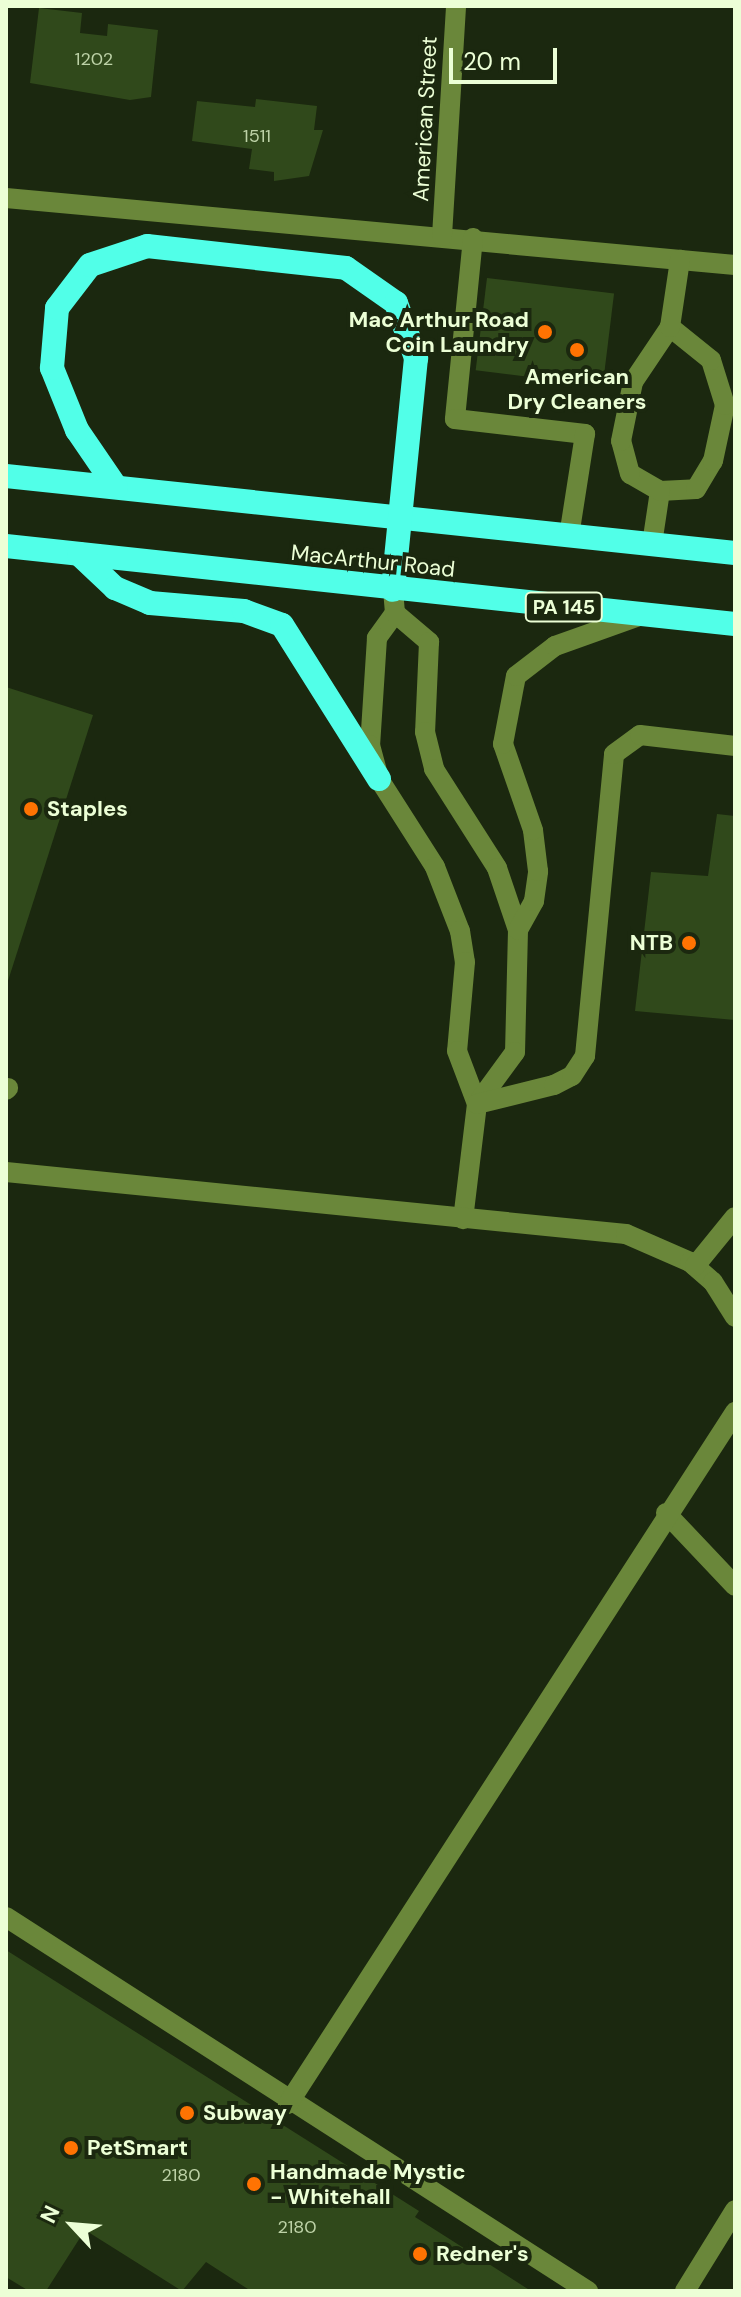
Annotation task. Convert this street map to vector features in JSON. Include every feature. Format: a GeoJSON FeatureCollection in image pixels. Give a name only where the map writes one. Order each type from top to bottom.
{"type":"FeatureCollection","features":[{"type":"Feature","properties":{"kind":"highway"},"geometry":{"type":"LineString","coordinates":[[116,487],[60,397],[51,334],[57,308],[90,265],[147,246],[346,268],[396,303],[416,358],[394,601]]}},
{"type":"Feature","properties":{"kind":"highway","name":"MacArthur Road"},"geometry":{"type":"LineString","coordinates":[[6,476],[735,553]]}},
{"type":"Feature","properties":{"kind":"highway","name":"MacArthur Road"},"geometry":{"type":"LineString","coordinates":[[6,546],[394,601],[643,615],[735,624]]}},
{"type":"Feature","properties":{"kind":"highway"},"geometry":{"type":"LineString","coordinates":[[79,554],[115,588],[150,603],[244,611],[282,625],[379,779]]}},
{"type":"Feature","properties":{"kind":"street","name":"American Street"},"geometry":{"type":"LineString","coordinates":[[442,236],[456,6]]}},
{"type":"Feature","properties":{"kind":"street"},"geometry":{"type":"LineString","coordinates":[[6,198],[473,238],[735,265]]}},
{"type":"Feature","properties":{"kind":"street"},"geometry":{"type":"LineString","coordinates":[[473,238],[455,419],[585,434],[569,536]]}},
{"type":"Feature","properties":{"kind":"street"},"geometry":{"type":"LineString","coordinates":[[670,327],[711,360],[725,405],[713,461],[696,489],[660,491],[630,474],[621,441],[633,382],[670,327],[680,260]]}},
{"type":"Feature","properties":{"kind":"street"},"geometry":{"type":"LineString","coordinates":[[652,544],[660,491]]}},
{"type":"Feature","properties":{"kind":"street"},"geometry":{"type":"LineString","coordinates":[[463,1219],[477,1104],[457,1051],[465,962],[453,904],[379,779],[370,745],[377,638],[394,601],[429,642],[425,732],[434,769],[497,868],[518,930],[515,1052],[477,1104]]}},
{"type":"Feature","properties":{"kind":"street"},"geometry":{"type":"LineString","coordinates":[[518,930],[534,901],[538,871],[533,830],[503,744],[516,676],[555,646],[643,615]]}},
{"type":"Feature","properties":{"kind":"street"},"geometry":{"type":"LineString","coordinates":[[477,1104],[554,1085],[572,1076],[585,1056],[614,754],[640,735],[735,746]]}},
{"type":"Feature","properties":{"kind":"street"},"geometry":{"type":"LineString","coordinates":[[6,1172],[626,1234],[695,1266],[735,1317]]}},
{"type":"Feature","properties":{"kind":"street"},"geometry":{"type":"LineString","coordinates":[[695,1266],[735,1217]]}},
{"type":"Feature","properties":{"kind":"street"},"geometry":{"type":"LineString","coordinates":[[288,2104],[666,1513],[735,1412]]}},
{"type":"Feature","properties":{"kind":"street"},"geometry":{"type":"LineString","coordinates":[[666,1513],[735,1586]]}},
{"type":"Feature","properties":{"kind":"street"},"geometry":{"type":"LineString","coordinates":[[6,1917],[288,2104],[588,2291]]}},
{"type":"Feature","properties":{"kind":"street"},"geometry":{"type":"LineString","coordinates":[[685,2291],[735,2210]]}},
{"type":"Feature","properties":{"kind":"building"},"geometry":{"type":"Polygon","coordinates":[[[39,8],[82,13],[80,33],[107,36],[108,24],[158,30],[151,97],[130,100],[30,83],[39,8]]]}},
{"type":"Feature","properties":{"kind":"building"},"geometry":{"type":"Polygon","coordinates":[[[256,99],[317,106],[314,130],[323,130],[309,176],[274,181],[274,172],[249,169],[252,149],[192,141],[197,101],[255,107],[256,99]]]}},
{"type":"Feature","properties":{"kind":"building","name":"Mac Arthur Road Coin Laundry"},"geometry":{"type":"Polygon","coordinates":[[[487,278],[614,294],[603,386],[476,370],[487,278]]]}},
{"type":"Feature","properties":{"kind":"building"},"geometry":{"type":"Polygon","coordinates":[[[6,687],[93,715],[7,984],[6,984],[6,687]]]}},
{"type":"Feature","properties":{"kind":"building","name":"NTB"},"geometry":{"type":"Polygon","coordinates":[[[717,814],[735,816],[735,1020],[635,1011],[651,872],[708,876],[717,814]]]}},
{"type":"Feature","properties":{"kind":"building"},"geometry":{"type":"Polygon","coordinates":[[[6,1950],[419,2211],[415,2217],[531,2291],[251,2291],[206,2262],[182,2291],[85,2230],[46,2291],[29,2291],[6,2277],[6,1950]]]}},
{"type":"Feature","properties":{"kind":"place","name":"Mac Arthur Road Coin Laundry"},"geometry":{"type":"Point","coordinates":[545,332]}},
{"type":"Feature","properties":{"kind":"place","name":"American Dry Cleaners"},"geometry":{"type":"Point","coordinates":[577,350]}},
{"type":"Feature","properties":{"kind":"place","name":"Staples"},"geometry":{"type":"Point","coordinates":[31,809]}},
{"type":"Feature","properties":{"kind":"place","name":"NTB"},"geometry":{"type":"Point","coordinates":[689,943]}},
{"type":"Feature","properties":{"kind":"place","name":"Subway"},"geometry":{"type":"Point","coordinates":[187,2113]}},
{"type":"Feature","properties":{"kind":"place","name":"PetSmart"},"geometry":{"type":"Point","coordinates":[71,2148]}},
{"type":"Feature","properties":{"kind":"place","name":"Handmade Mystic - Whitehall"},"geometry":{"type":"Point","coordinates":[254,2184]}},
{"type":"Feature","properties":{"kind":"place","name":"Redner's"},"geometry":{"type":"Point","coordinates":[420,2254]}}]}
